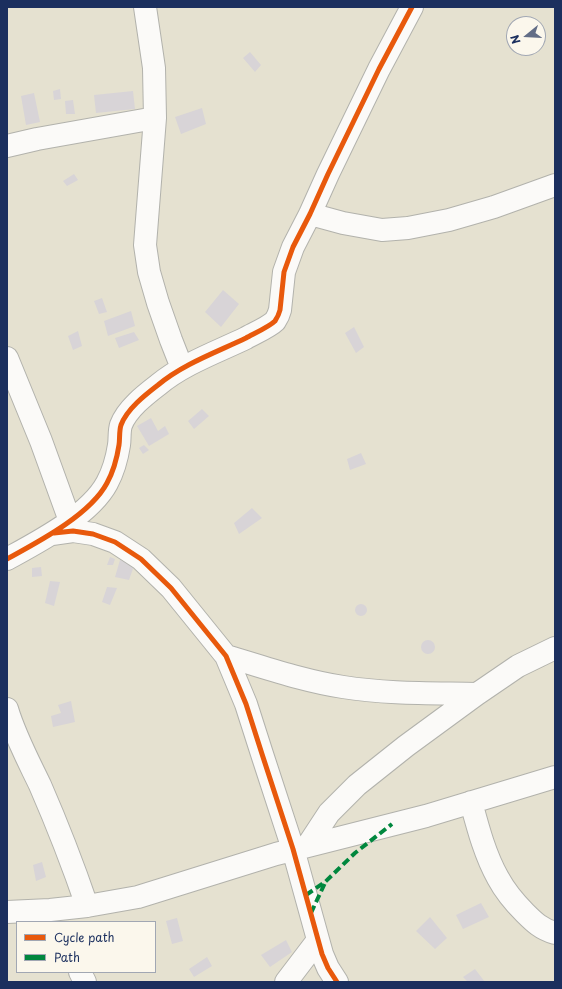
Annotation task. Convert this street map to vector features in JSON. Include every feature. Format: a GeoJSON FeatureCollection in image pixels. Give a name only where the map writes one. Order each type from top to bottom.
{"type":"FeatureCollection","features":[{"type":"Feature","properties":{"kind":"street"},"geometry":{"type":"LineString","coordinates":[[145,7],[154,68],[155,118],[144,245],[149,272],[158,304],[182,368]]}},
{"type":"Feature","properties":{"kind":"street"},"geometry":{"type":"LineString","coordinates":[[7,559],[52,534],[90,505],[107,484],[113,468],[121,426],[126,416],[134,406],[159,384],[182,368],[231,345],[274,322],[280,310],[284,272],[293,247],[407,10]]}},
{"type":"Feature","properties":{"kind":"street"},"geometry":{"type":"LineString","coordinates":[[7,146],[37,139],[155,118]]}},
{"type":"Feature","properties":{"kind":"street"},"geometry":{"type":"LineString","coordinates":[[310,214],[343,223],[382,230],[408,228],[449,220],[494,208],[555,185]]}},
{"type":"Feature","properties":{"kind":"street"},"geometry":{"type":"LineString","coordinates":[[7,358],[41,441],[70,521]]}},
{"type":"Feature","properties":{"kind":"street"},"geometry":{"type":"LineString","coordinates":[[52,534],[73,531],[93,534],[115,542],[141,559],[171,588],[226,656],[246,704],[300,847],[318,940],[328,968],[337,982]]}},
{"type":"Feature","properties":{"kind":"street"},"geometry":{"type":"LineString","coordinates":[[300,847],[329,813],[357,785],[406,746],[518,666],[555,648]]}},
{"type":"Feature","properties":{"kind":"street"},"geometry":{"type":"LineString","coordinates":[[226,656],[294,676],[343,687],[404,693],[477,694]]}},
{"type":"Feature","properties":{"kind":"street"},"geometry":{"type":"LineString","coordinates":[[7,709],[17,737],[63,842],[87,906]]}},
{"type":"Feature","properties":{"kind":"street"},"geometry":{"type":"LineString","coordinates":[[7,912],[53,916],[87,906],[138,897],[300,847],[426,816],[555,777]]}},
{"type":"Feature","properties":{"kind":"street"},"geometry":{"type":"LineString","coordinates":[[471,802],[481,837],[498,879],[515,903],[535,923],[547,931],[555,933]]}},
{"type":"Feature","properties":{"kind":"street"},"geometry":{"type":"LineString","coordinates":[[286,982],[318,940]]}},
{"type":"Feature","properties":{"kind":"street"},"geometry":{"type":"LineString","coordinates":[[80,973],[85,982]]}},
{"type":"Feature","properties":{"kind":"building"},"geometry":{"type":"Polygon","coordinates":[[[250,52],[261,65],[255,72],[243,58],[250,52]]]}},
{"type":"Feature","properties":{"kind":"building"},"geometry":{"type":"Polygon","coordinates":[[[60,89],[61,99],[54,100],[53,91],[60,89]]]}},
{"type":"Feature","properties":{"kind":"building"},"geometry":{"type":"Polygon","coordinates":[[[133,91],[135,109],[96,113],[94,95],[133,91]]]}},
{"type":"Feature","properties":{"kind":"building"},"geometry":{"type":"Polygon","coordinates":[[[34,93],[40,122],[26,125],[21,96],[34,93]]]}},
{"type":"Feature","properties":{"kind":"building"},"geometry":{"type":"Polygon","coordinates":[[[73,100],[75,114],[66,114],[65,101],[73,100]]]}},
{"type":"Feature","properties":{"kind":"building"},"geometry":{"type":"Polygon","coordinates":[[[202,108],[206,124],[181,134],[175,117],[202,108]]]}},
{"type":"Feature","properties":{"kind":"building"},"geometry":{"type":"Polygon","coordinates":[[[74,174],[78,180],[67,186],[63,181],[74,174]]]}},
{"type":"Feature","properties":{"kind":"building"},"geometry":{"type":"Polygon","coordinates":[[[223,290],[239,304],[221,327],[205,312],[223,290]]]}},
{"type":"Feature","properties":{"kind":"building"},"geometry":{"type":"Polygon","coordinates":[[[102,298],[107,312],[99,314],[94,301],[102,298]]]}},
{"type":"Feature","properties":{"kind":"building"},"geometry":{"type":"Polygon","coordinates":[[[131,311],[135,326],[108,336],[104,321],[131,311]]]}},
{"type":"Feature","properties":{"kind":"building"},"geometry":{"type":"Polygon","coordinates":[[[354,327],[364,347],[356,353],[345,333],[354,327]]]}},
{"type":"Feature","properties":{"kind":"building"},"geometry":{"type":"Polygon","coordinates":[[[78,331],[82,346],[73,350],[68,336],[78,331]]]}},
{"type":"Feature","properties":{"kind":"building"},"geometry":{"type":"Polygon","coordinates":[[[134,332],[139,340],[119,348],[115,338],[134,332]]]}},
{"type":"Feature","properties":{"kind":"building"},"geometry":{"type":"Polygon","coordinates":[[[202,409],[209,416],[194,429],[188,421],[202,409]]]}},
{"type":"Feature","properties":{"kind":"building"},"geometry":{"type":"Polygon","coordinates":[[[151,418],[158,431],[165,426],[169,434],[149,446],[137,426],[151,418]]]}},
{"type":"Feature","properties":{"kind":"building"},"geometry":{"type":"Polygon","coordinates":[[[144,445],[149,450],[143,454],[139,448],[144,445]]]}},
{"type":"Feature","properties":{"kind":"building"},"geometry":{"type":"Polygon","coordinates":[[[361,453],[366,464],[350,470],[347,459],[361,453]]]}},
{"type":"Feature","properties":{"kind":"building"},"geometry":{"type":"Polygon","coordinates":[[[252,508],[262,518],[239,534],[234,523],[252,508]]]}},
{"type":"Feature","properties":{"kind":"building"},"geometry":{"type":"Polygon","coordinates":[[[110,557],[115,559],[113,565],[107,565],[110,557]]]}},
{"type":"Feature","properties":{"kind":"building"},"geometry":{"type":"Polygon","coordinates":[[[120,560],[135,563],[129,580],[115,577],[120,560]]]}},
{"type":"Feature","properties":{"kind":"building"},"geometry":{"type":"Polygon","coordinates":[[[41,567],[42,576],[32,577],[32,568],[41,567]]]}},
{"type":"Feature","properties":{"kind":"building"},"geometry":{"type":"Polygon","coordinates":[[[50,581],[60,582],[54,606],[45,603],[50,581]]]}},
{"type":"Feature","properties":{"kind":"building"},"geometry":{"type":"Polygon","coordinates":[[[107,587],[117,588],[110,605],[102,602],[107,587]]]}},
{"type":"Feature","properties":{"kind":"building"},"geometry":{"type":"Polygon","coordinates":[[[359,604],[363,604],[367,610],[363,616],[359,616],[355,612],[355,608],[359,604]]]}},
{"type":"Feature","properties":{"kind":"building"},"geometry":{"type":"Polygon","coordinates":[[[428,640],[433,642],[435,647],[433,652],[428,654],[423,652],[421,647],[423,642],[428,640]]]}},
{"type":"Feature","properties":{"kind":"building"},"geometry":{"type":"Polygon","coordinates":[[[71,701],[75,722],[53,727],[51,716],[61,713],[58,705],[71,701]]]}},
{"type":"Feature","properties":{"kind":"building"},"geometry":{"type":"Polygon","coordinates":[[[42,862],[46,877],[36,881],[33,865],[42,862]]]}},
{"type":"Feature","properties":{"kind":"building"},"geometry":{"type":"Polygon","coordinates":[[[481,903],[489,917],[463,929],[456,915],[481,903]]]}},
{"type":"Feature","properties":{"kind":"building"},"geometry":{"type":"Polygon","coordinates":[[[430,917],[447,938],[435,949],[416,931],[430,917]]]}},
{"type":"Feature","properties":{"kind":"building"},"geometry":{"type":"Polygon","coordinates":[[[177,918],[183,941],[172,944],[166,921],[177,918]]]}},
{"type":"Feature","properties":{"kind":"building"},"geometry":{"type":"Polygon","coordinates":[[[286,940],[292,952],[270,967],[261,955],[286,940]]]}},
{"type":"Feature","properties":{"kind":"building"},"geometry":{"type":"Polygon","coordinates":[[[207,957],[212,966],[194,977],[189,969],[207,957]]]}},
{"type":"Feature","properties":{"kind":"building"},"geometry":{"type":"Polygon","coordinates":[[[475,969],[485,982],[468,982],[463,977],[475,969]]]}},
{"type":"Feature","properties":{"kind":"marked path"},"geometry":{"type":"LineString","coordinates":[[306,895],[325,882],[355,853],[392,824]]}},
{"type":"Feature","properties":{"kind":"marked path"},"geometry":{"type":"LineString","coordinates":[[311,913],[325,883]]}},
{"type":"Feature","properties":{"kind":"cycle path"},"geometry":{"type":"LineString","coordinates":[[7,559],[62,527],[89,506],[99,495],[107,483],[114,465],[119,445],[121,425],[127,413],[142,398],[178,371],[246,338],[275,321],[280,310],[284,272],[293,247],[379,69],[412,7]]}},
{"type":"Feature","properties":{"kind":"cycle path"},"geometry":{"type":"LineString","coordinates":[[54,533],[73,531],[93,534],[115,542],[141,559],[171,588],[226,656],[246,704],[293,849],[322,954],[328,968],[337,982]]}}]}
